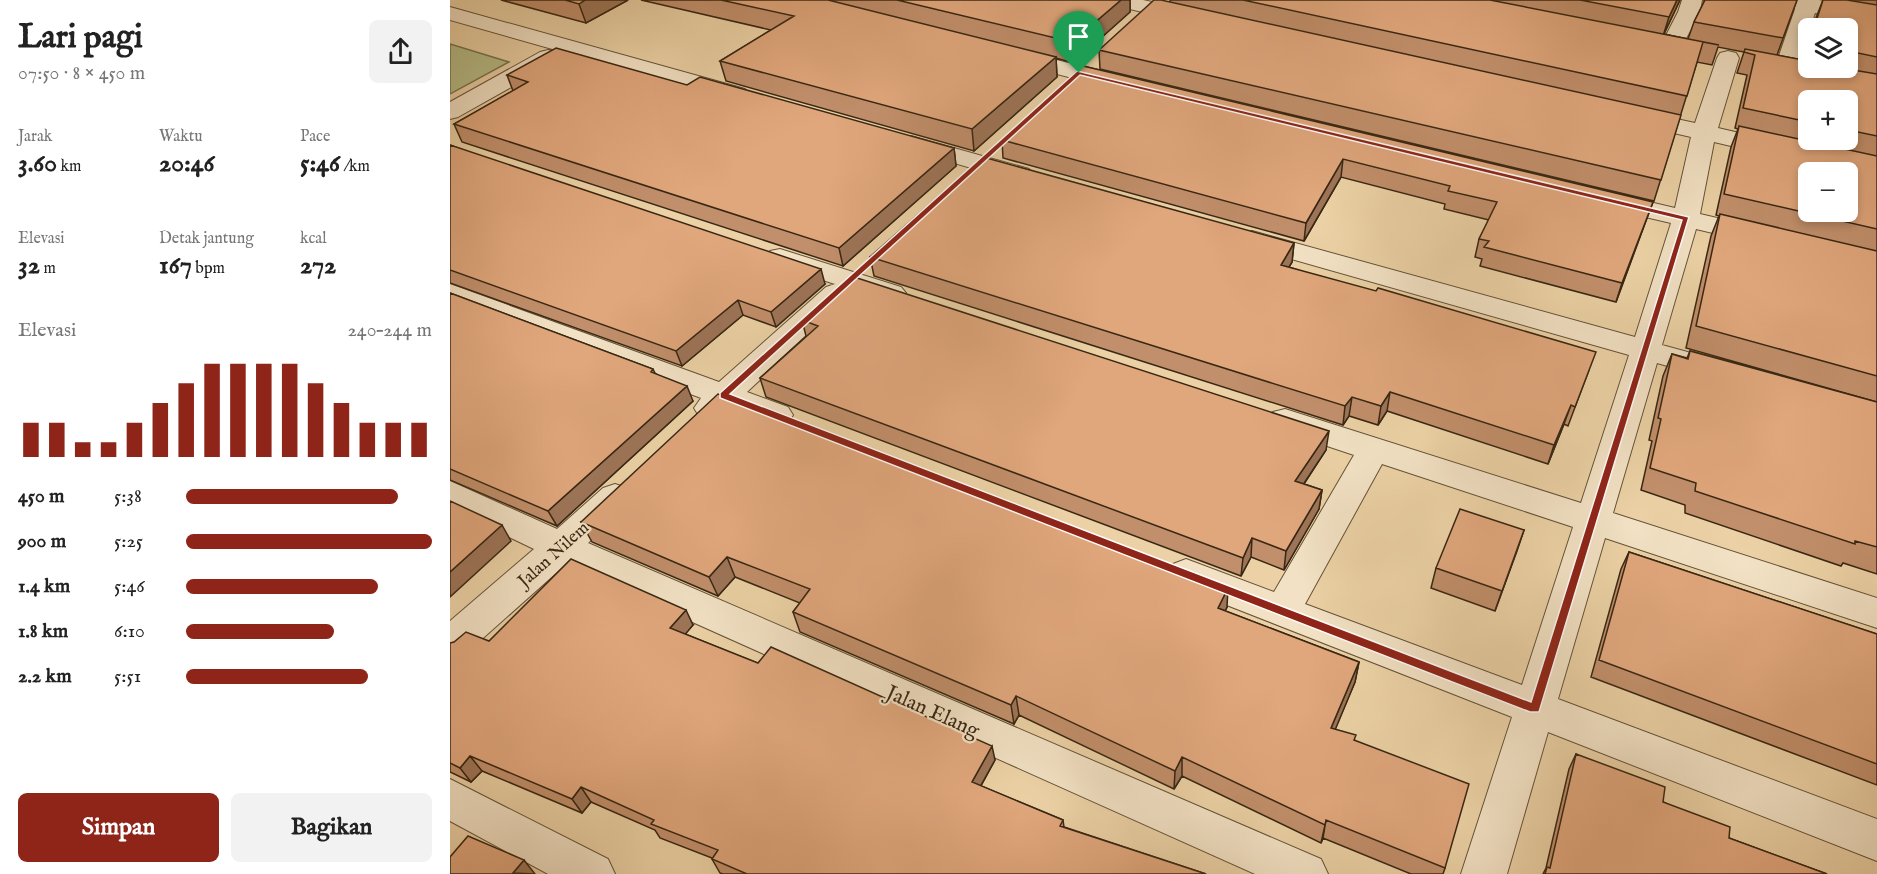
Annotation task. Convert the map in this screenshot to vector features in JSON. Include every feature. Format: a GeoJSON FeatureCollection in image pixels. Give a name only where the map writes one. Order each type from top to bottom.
{"type":"FeatureCollection","features":[{"type":"Feature","properties":{"kind":"street"},"geometry":{"type":"LineString","coordinates":[[450,12],[469,0]]}},
{"type":"Feature","properties":{"kind":"street"},"geometry":{"type":"LineString","coordinates":[[1115,0],[1155,4],[1208,21]]}},
{"type":"Feature","properties":{"kind":"street"},"geometry":{"type":"LineString","coordinates":[[1671,47],[1689,12],[1692,0]]}},
{"type":"Feature","properties":{"kind":"street"},"geometry":{"type":"LineString","coordinates":[[1782,0],[1809,2],[1877,18]]}},
{"type":"Feature","properties":{"kind":"street"},"geometry":{"type":"LineString","coordinates":[[1785,70],[1809,2]]}},
{"type":"Feature","properties":{"kind":"street"},"geometry":{"type":"LineString","coordinates":[[1127,30],[1155,4]]}},
{"type":"Feature","properties":{"kind":"street"},"geometry":{"type":"LineString","coordinates":[[450,12],[762,101]]}},
{"type":"Feature","properties":{"kind":"street"},"geometry":{"type":"LineString","coordinates":[[1648,43],[1798,72]]}},
{"type":"Feature","properties":{"kind":"street"},"geometry":{"type":"LineString","coordinates":[[450,112],[567,46]]}},
{"type":"Feature","properties":{"kind":"street"},"geometry":{"type":"LineString","coordinates":[[989,50],[1138,87]]}},
{"type":"Feature","properties":{"kind":"street"},"geometry":{"type":"LineString","coordinates":[[1053,96],[1103,51]]}},
{"type":"Feature","properties":{"kind":"street"},"geometry":{"type":"LineString","coordinates":[[1484,874],[1686,219],[1704,133],[1728,58]]}},
{"type":"Feature","properties":{"kind":"street"},"geometry":{"type":"LineString","coordinates":[[1609,111],[1796,153]]}},
{"type":"Feature","properties":{"kind":"street"},"geometry":{"type":"LineString","coordinates":[[888,137],[991,153],[1049,182]]}},
{"type":"Feature","properties":{"kind":"street"},"geometry":{"type":"LineString","coordinates":[[954,186],[991,153]]}},
{"type":"Feature","properties":{"kind":"street"},"geometry":{"type":"LineString","coordinates":[[1581,194],[1776,240]]}},
{"type":"Feature","properties":{"kind":"street"},"geometry":{"type":"LineString","coordinates":[[1232,234],[1734,375]]}},
{"type":"Feature","properties":{"kind":"street"},"geometry":{"type":"LineString","coordinates":[[761,251],[924,303]]}},
{"type":"Feature","properties":{"kind":"street"},"geometry":{"type":"LineString","coordinates":[[689,428],[877,256]]}},
{"type":"Feature","properties":{"kind":"street"},"geometry":{"type":"LineString","coordinates":[[450,293],[805,426]]}},
{"type":"Feature","properties":{"kind":"street"},"geometry":{"type":"LineString","coordinates":[[1261,413],[1877,613]]}},
{"type":"Feature","properties":{"kind":"street"},"geometry":{"type":"LineString","coordinates":[[1282,611],[1374,449]]}},
{"type":"Feature","properties":{"kind":"street","name":"Jalan Nilem"},"geometry":{"type":"LineString","coordinates":[[450,644],[561,548],[638,476]]}},
{"type":"Feature","properties":{"kind":"street","name":"Jalan Elang"},"geometry":{"type":"LineString","coordinates":[[450,494],[561,548],[1305,874]]}},
{"type":"Feature","properties":{"kind":"street"},"geometry":{"type":"LineString","coordinates":[[1160,564],[1877,840]]}},
{"type":"Feature","properties":{"kind":"street"},"geometry":{"type":"LineString","coordinates":[[450,799],[592,874]]}},
{"type":"Feature","properties":{"kind":"green space"},"geometry":{"type":"Polygon","coordinates":[[[450,44],[509,62],[450,94],[450,44]]]}},
{"type":"Feature","properties":{"kind":"building"},"geometry":{"type":"Polygon","coordinates":[[[565,0],[585,0],[579,4],[565,0]]]}},
{"type":"Feature","properties":{"kind":"building"},"geometry":{"type":"Polygon","coordinates":[[[721,0],[828,0],[1056,57],[972,129],[720,61],[794,16],[721,0]]]}},
{"type":"Feature","properties":{"kind":"building"},"geometry":{"type":"Polygon","coordinates":[[[897,0],[1121,0],[1072,42],[897,0]]]}},
{"type":"Feature","properties":{"kind":"building"},"geometry":{"type":"Polygon","coordinates":[[[1154,0],[1681,115],[1661,180],[1099,50],[1154,0]]]}},
{"type":"Feature","properties":{"kind":"building"},"geometry":{"type":"Polygon","coordinates":[[[1243,0],[1490,0],[1719,45],[1703,42],[1687,96],[1243,0]]]}},
{"type":"Feature","properties":{"kind":"building"},"geometry":{"type":"Polygon","coordinates":[[[1580,0],[1677,0],[1669,17],[1580,0]]]}},
{"type":"Feature","properties":{"kind":"building"},"geometry":{"type":"Polygon","coordinates":[[[1705,0],[1797,0],[1783,38],[1694,22],[1705,0]]]}},
{"type":"Feature","properties":{"kind":"building"},"geometry":{"type":"Polygon","coordinates":[[[1823,0],[1847,0],[1877,5],[1877,57],[1858,53],[1858,18],[1817,18],[1823,0]]]}},
{"type":"Feature","properties":{"kind":"building"},"geometry":{"type":"Polygon","coordinates":[[[556,48],[687,85],[700,77],[954,148],[839,248],[454,124],[528,82],[507,75],[556,48]]]}},
{"type":"Feature","properties":{"kind":"building"},"geometry":{"type":"Polygon","coordinates":[[[1745,49],[1798,59],[1798,78],[1858,78],[1858,71],[1877,74],[1877,136],[1858,132],[1858,90],[1798,90],[1798,120],[1743,108],[1755,55],[1744,52],[1745,49]]]}},
{"type":"Feature","properties":{"kind":"building"},"geometry":{"type":"Polygon","coordinates":[[[1083,66],[1653,202],[1622,283],[1484,247],[1489,241],[1479,239],[1497,202],[1448,191],[1450,186],[1343,159],[1306,223],[1002,140],[1083,66]]]}},
{"type":"Feature","properties":{"kind":"building"},"geometry":{"type":"Polygon","coordinates":[[[1739,126],[1798,139],[1798,150],[1849,150],[1877,156],[1877,229],[1846,222],[1858,222],[1858,162],[1798,162],[1798,211],[1724,194],[1739,126]]]}},
{"type":"Feature","properties":{"kind":"building"},"geometry":{"type":"Polygon","coordinates":[[[450,145],[821,269],[771,312],[738,300],[676,351],[450,270],[450,145]]]}},
{"type":"Feature","properties":{"kind":"building"},"geometry":{"type":"Polygon","coordinates":[[[983,157],[1294,243],[1281,265],[1376,291],[1378,288],[1596,352],[1575,407],[1571,405],[1554,445],[1390,392],[1381,406],[1352,397],[1345,406],[870,257],[983,157]]]}},
{"type":"Feature","properties":{"kind":"building"},"geometry":{"type":"Polygon","coordinates":[[[1720,214],[1877,251],[1877,376],[1696,326],[1720,214]]]}},
{"type":"Feature","properties":{"kind":"building"},"geometry":{"type":"Polygon","coordinates":[[[851,276],[1329,431],[1295,481],[1322,490],[1286,551],[1252,538],[1243,558],[760,378],[818,326],[802,320],[851,276]]]}},
{"type":"Feature","properties":{"kind":"building"},"geometry":{"type":"Polygon","coordinates":[[[450,293],[653,369],[651,372],[687,386],[548,511],[450,469],[450,293]]]}},
{"type":"Feature","properties":{"kind":"building"},"geometry":{"type":"Polygon","coordinates":[[[1690,351],[1877,402],[1877,547],[1855,541],[1855,544],[1695,491],[1696,483],[1650,468],[1672,354],[1688,359],[1690,351]]]}},
{"type":"Feature","properties":{"kind":"building"},"geometry":{"type":"Polygon","coordinates":[[[718,394],[733,400],[736,397],[1228,588],[1218,608],[1359,662],[1331,728],[1356,735],[1354,740],[1469,784],[1445,868],[1326,820],[1325,825],[1182,757],[1175,771],[1016,696],[1011,705],[793,612],[810,589],[727,557],[709,577],[581,522],[718,394]]]}},
{"type":"Feature","properties":{"kind":"building"},"geometry":{"type":"Polygon","coordinates":[[[450,501],[502,525],[450,572],[450,501]]]}},
{"type":"Feature","properties":{"kind":"building"},"geometry":{"type":"Polygon","coordinates":[[[1460,509],[1524,530],[1502,591],[1436,568],[1460,509]]]}},
{"type":"Feature","properties":{"kind":"building"},"geometry":{"type":"Polygon","coordinates":[[[1629,552],[1877,634],[1877,764],[1599,660],[1629,552]]]}},
{"type":"Feature","properties":{"kind":"building"},"geometry":{"type":"Polygon","coordinates":[[[571,559],[686,610],[670,628],[758,663],[771,647],[992,746],[972,782],[1063,820],[1060,826],[1206,874],[747,874],[712,859],[718,850],[651,824],[654,820],[581,787],[572,799],[470,756],[460,768],[450,763],[450,643],[466,632],[489,641],[571,559]]]}},
{"type":"Feature","properties":{"kind":"building"},"geometry":{"type":"Polygon","coordinates":[[[1576,754],[1665,787],[1663,802],[1730,827],[1729,838],[1827,874],[1545,874],[1547,867],[1550,868],[1576,754]]]}},
{"type":"Feature","properties":{"kind":"building"},"geometry":{"type":"Polygon","coordinates":[[[468,836],[524,860],[514,874],[450,874],[450,857],[468,836]]]}},
{"type":"Feature","properties":{"kind":"route"},"geometry":{"type":"LineString","coordinates":[[1079,73],[1686,219],[1535,708],[723,395],[1079,73]]}}]}
